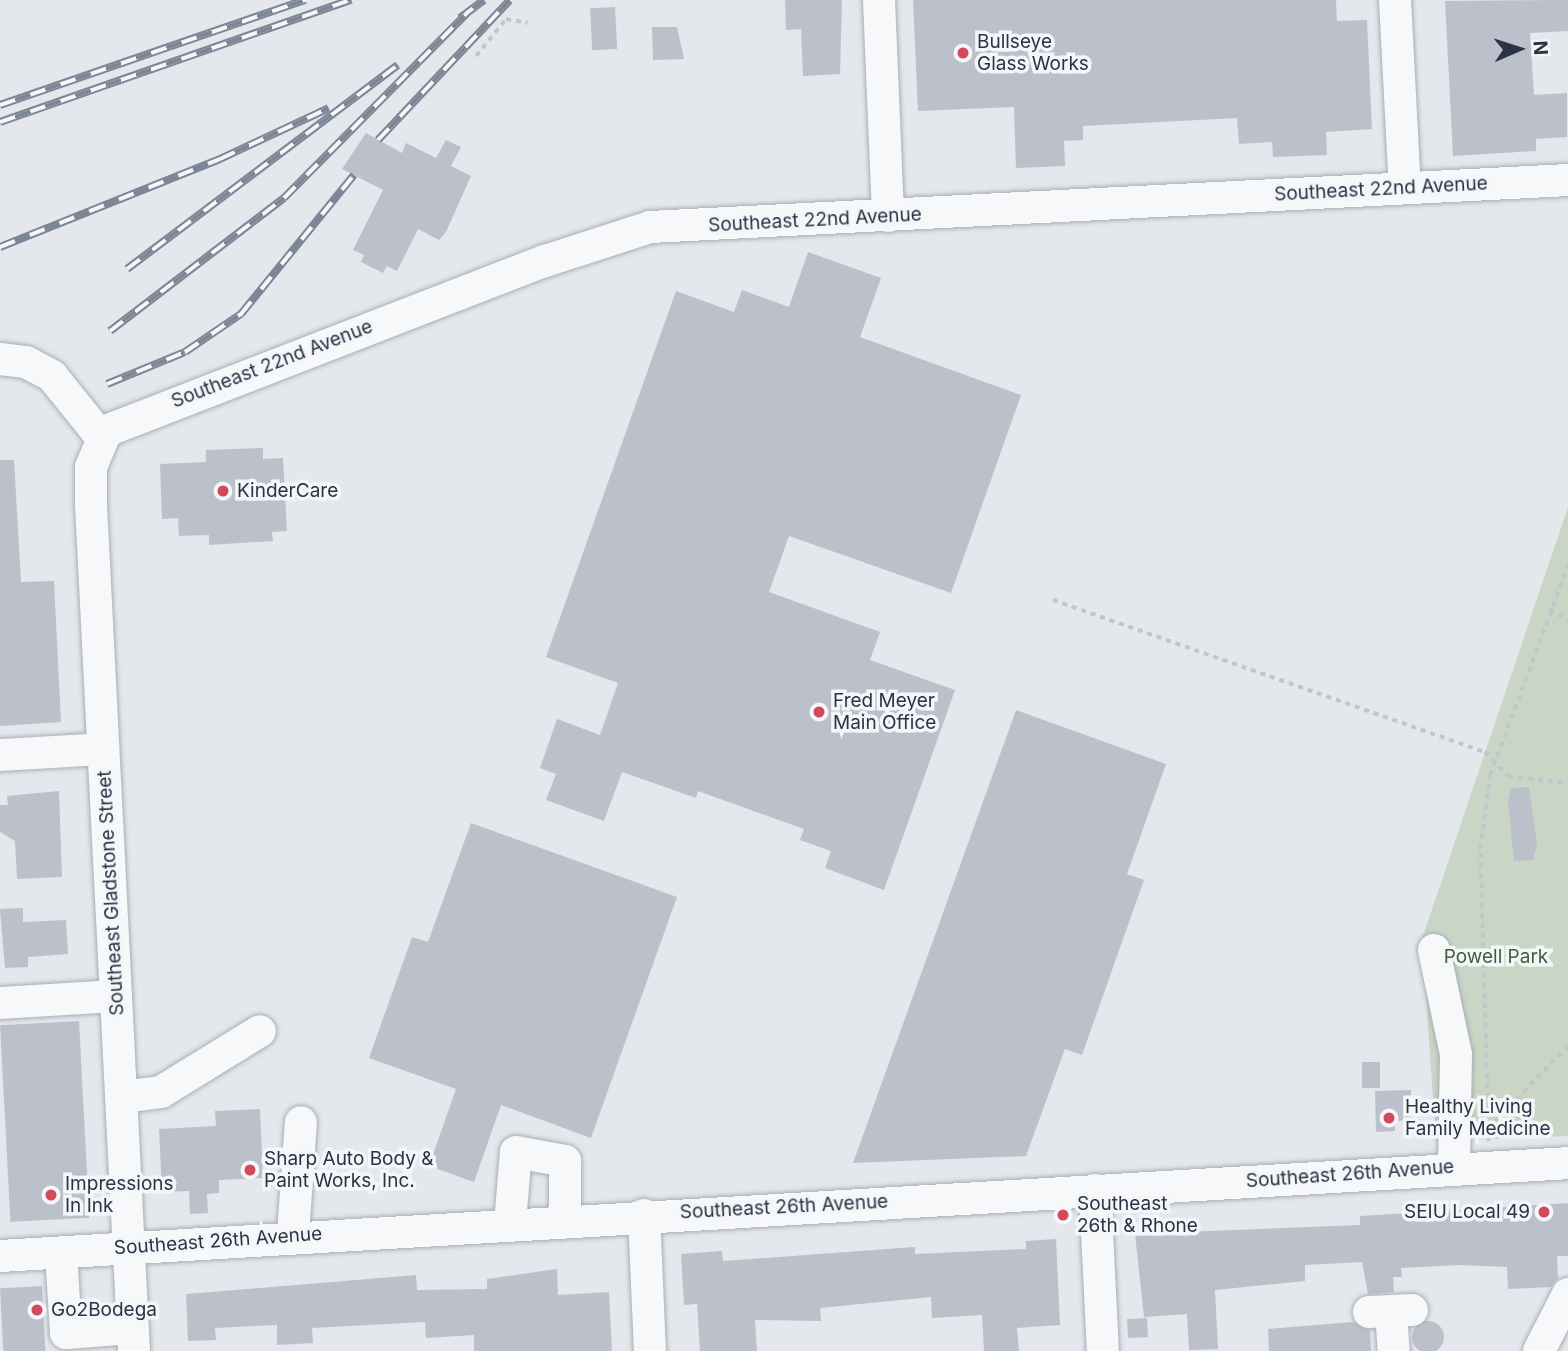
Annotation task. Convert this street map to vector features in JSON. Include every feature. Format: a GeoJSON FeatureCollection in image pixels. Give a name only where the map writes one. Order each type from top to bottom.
{"type":"FeatureCollection","features":[{"type":"Feature","properties":{"kind":"street"},"geometry":{"type":"LineString","coordinates":[[879,0],[888,216]]}},
{"type":"Feature","properties":{"kind":"street"},"geometry":{"type":"LineString","coordinates":[[1395,0],[1405,188]]}},
{"type":"Feature","properties":{"kind":"street","name":"Southeast 22nd Avenue"},"geometry":{"type":"LineString","coordinates":[[101,437],[130,417],[628,232],[1568,180]]}},
{"type":"Feature","properties":{"kind":"street"},"geometry":{"type":"LineString","coordinates":[[0,359],[26,362],[52,376],[101,437]]}},
{"type":"Feature","properties":{"kind":"street","name":"Southeast Gladstone Street"},"geometry":{"type":"LineString","coordinates":[[101,437],[91,467],[91,505],[133,1340]]}},
{"type":"Feature","properties":{"kind":"street"},"geometry":{"type":"LineString","coordinates":[[0,755],[103,749]]}},
{"type":"Feature","properties":{"kind":"street"},"geometry":{"type":"LineString","coordinates":[[1434,950],[1456,1054],[1454,1167]]}},
{"type":"Feature","properties":{"kind":"street"},"geometry":{"type":"LineString","coordinates":[[0,1003],[116,996]]}},
{"type":"Feature","properties":{"kind":"street"},"geometry":{"type":"LineString","coordinates":[[121,1097],[161,1092],[260,1031]]}},
{"type":"Feature","properties":{"kind":"street"},"geometry":{"type":"LineString","coordinates":[[293,1235],[301,1122]]}},
{"type":"Feature","properties":{"kind":"street"},"geometry":{"type":"LineString","coordinates":[[509,1223],[516,1152],[565,1161],[565,1219]]}},
{"type":"Feature","properties":{"kind":"street","name":"Southeast 26th Avenue"},"geometry":{"type":"LineString","coordinates":[[0,1256],[293,1235],[1454,1167],[1568,1163]]}},
{"type":"Feature","properties":{"kind":"street"},"geometry":{"type":"LineString","coordinates":[[1095,1190],[1103,1351]]}},
{"type":"Feature","properties":{"kind":"street"},"geometry":{"type":"LineString","coordinates":[[645,1215],[650,1351]]}},
{"type":"Feature","properties":{"kind":"street"},"geometry":{"type":"LineString","coordinates":[[61,1253],[66,1333],[133,1340]]}},
{"type":"Feature","properties":{"kind":"street"},"geometry":{"type":"LineString","coordinates":[[1539,1351],[1568,1294]]}},
{"type":"Feature","properties":{"kind":"street"},"geometry":{"type":"LineString","coordinates":[[1391,1311],[1394,1351]]}},
{"type":"Feature","properties":{"kind":"path"},"geometry":{"type":"LineString","coordinates":[[476,56],[506,19],[528,23]]}},
{"type":"Feature","properties":{"kind":"path"},"geometry":{"type":"LineString","coordinates":[[1490,1165],[1480,849],[1494,761],[1568,565]]}},
{"type":"Feature","properties":{"kind":"path"},"geometry":{"type":"LineString","coordinates":[[1562,575],[1568,578]]}},
{"type":"Feature","properties":{"kind":"path"},"geometry":{"type":"LineString","coordinates":[[1053,600],[1485,752],[1508,776],[1568,783]]}},
{"type":"Feature","properties":{"kind":"path"},"geometry":{"type":"LineString","coordinates":[[1550,609],[1568,621]]}},
{"type":"Feature","properties":{"kind":"path"},"geometry":{"type":"LineString","coordinates":[[1488,1128],[1568,1046]]}},
{"type":"Feature","properties":{"kind":"green space","name":"Powell Park"},"geometry":{"type":"Polygon","coordinates":[[[1568,507],[1568,1136],[1436,1141],[1422,939],[1568,507]]]}},
{"type":"Feature","properties":{"kind":"building"},"geometry":{"type":"Polygon","coordinates":[[[785,0],[842,0],[840,74],[803,76],[801,29],[786,30],[785,0]]]}},
{"type":"Feature","properties":{"kind":"building"},"geometry":{"type":"Polygon","coordinates":[[[913,0],[1336,0],[1337,21],[1367,20],[1372,129],[1326,132],[1327,155],[1273,157],[1272,142],[1239,144],[1237,118],[1083,126],[1083,140],[1064,141],[1065,166],[1016,168],[1014,107],[918,111],[913,0]]]}},
{"type":"Feature","properties":{"kind":"building"},"geometry":{"type":"Polygon","coordinates":[[[1568,0],[1568,31],[1530,33],[1534,95],[1567,93],[1567,137],[1536,139],[1536,151],[1453,156],[1445,1],[1568,0]]]}},
{"type":"Feature","properties":{"kind":"building"},"geometry":{"type":"Polygon","coordinates":[[[615,7],[617,49],[592,50],[590,8],[615,7]]]}},
{"type":"Feature","properties":{"kind":"building"},"geometry":{"type":"Polygon","coordinates":[[[652,27],[677,27],[684,59],[653,60],[652,27]]]}},
{"type":"Feature","properties":{"kind":"building"},"geometry":{"type":"Polygon","coordinates":[[[366,133],[402,153],[406,143],[436,158],[446,140],[461,147],[451,166],[471,176],[446,232],[439,240],[418,229],[397,271],[387,266],[383,273],[361,262],[364,255],[353,250],[383,190],[342,169],[366,133]]]}},
{"type":"Feature","properties":{"kind":"building"},"geometry":{"type":"Polygon","coordinates":[[[808,252],[881,278],[860,337],[1021,395],[951,593],[789,536],[769,592],[880,632],[870,660],[955,690],[884,890],[825,868],[831,851],[800,840],[804,829],[698,791],[696,798],[622,772],[604,821],[546,800],[556,774],[540,768],[557,719],[600,735],[618,683],[546,657],[676,291],[734,312],[742,290],[789,307],[808,252]]]}},
{"type":"Feature","properties":{"kind":"building","name":"KinderCare"},"geometry":{"type":"Polygon","coordinates":[[[263,448],[263,459],[283,458],[287,531],[272,532],[273,541],[209,545],[209,535],[179,536],[178,518],[162,519],[160,464],[206,462],[206,450],[263,448]]]}},
{"type":"Feature","properties":{"kind":"building"},"geometry":{"type":"Polygon","coordinates":[[[0,460],[14,460],[21,582],[54,581],[61,722],[0,726],[0,460]]]}},
{"type":"Feature","properties":{"kind":"building"},"geometry":{"type":"Polygon","coordinates":[[[1016,710],[1166,764],[1127,874],[1144,880],[1082,1055],[1065,1049],[1026,1156],[853,1163],[1016,710]]]}},
{"type":"Feature","properties":{"kind":"building"},"geometry":{"type":"Polygon","coordinates":[[[1529,787],[1537,844],[1533,860],[1514,861],[1508,802],[1511,788],[1529,787]]]}},
{"type":"Feature","properties":{"kind":"building"},"geometry":{"type":"Polygon","coordinates":[[[59,791],[62,877],[17,879],[15,841],[0,832],[0,805],[8,805],[7,796],[59,791]]]}},
{"type":"Feature","properties":{"kind":"building"},"geometry":{"type":"Polygon","coordinates":[[[471,823],[677,897],[591,1138],[501,1105],[474,1182],[429,1166],[456,1089],[369,1058],[412,937],[428,942],[471,823]]]}},
{"type":"Feature","properties":{"kind":"building"},"geometry":{"type":"Polygon","coordinates":[[[23,908],[23,922],[66,920],[68,954],[28,957],[28,967],[5,968],[0,909],[23,908]]]}},
{"type":"Feature","properties":{"kind":"building"},"geometry":{"type":"Polygon","coordinates":[[[79,1021],[89,1218],[10,1222],[0,1025],[79,1021]]]}},
{"type":"Feature","properties":{"kind":"building"},"geometry":{"type":"Polygon","coordinates":[[[1362,1062],[1380,1062],[1380,1088],[1362,1088],[1362,1062]]]}},
{"type":"Feature","properties":{"kind":"building"},"geometry":{"type":"Polygon","coordinates":[[[1411,1090],[1412,1120],[1395,1121],[1395,1131],[1376,1132],[1375,1091],[1411,1090]]]}},
{"type":"Feature","properties":{"kind":"building"},"geometry":{"type":"Polygon","coordinates":[[[260,1109],[263,1178],[219,1180],[219,1193],[207,1194],[208,1213],[190,1214],[189,1191],[162,1192],[159,1129],[216,1126],[215,1111],[260,1109]]]}},
{"type":"Feature","properties":{"kind":"building"},"geometry":{"type":"Polygon","coordinates":[[[1568,1203],[1568,1256],[1557,1256],[1558,1278],[1551,1287],[1508,1289],[1507,1267],[1459,1265],[1401,1268],[1402,1277],[1393,1277],[1394,1292],[1368,1294],[1362,1262],[1305,1265],[1305,1281],[1215,1290],[1218,1349],[1189,1350],[1187,1314],[1144,1317],[1135,1234],[1360,1225],[1360,1216],[1568,1203]]]}},
{"type":"Feature","properties":{"kind":"building"},"geometry":{"type":"Polygon","coordinates":[[[1056,1239],[1060,1325],[1017,1328],[1019,1351],[984,1351],[982,1315],[932,1318],[931,1297],[820,1308],[821,1321],[755,1320],[757,1351],[700,1351],[697,1304],[684,1305],[681,1254],[722,1251],[723,1261],[915,1247],[915,1254],[1026,1249],[1026,1241],[1056,1239]]]}},
{"type":"Feature","properties":{"kind":"building"},"geometry":{"type":"Polygon","coordinates":[[[557,1269],[558,1295],[609,1292],[612,1351],[474,1351],[474,1335],[426,1338],[425,1322],[312,1328],[313,1343],[277,1345],[277,1325],[215,1328],[216,1340],[188,1341],[186,1294],[416,1275],[417,1290],[487,1289],[487,1279],[557,1269]]]}},
{"type":"Feature","properties":{"kind":"building"},"geometry":{"type":"Polygon","coordinates":[[[42,1286],[45,1351],[3,1351],[0,1288],[42,1286]]]}},
{"type":"Feature","properties":{"kind":"building"},"geometry":{"type":"Polygon","coordinates":[[[1147,1318],[1148,1337],[1128,1338],[1127,1319],[1147,1318]]]}},
{"type":"Feature","properties":{"kind":"building"},"geometry":{"type":"Polygon","coordinates":[[[1428,1321],[1440,1325],[1444,1337],[1440,1349],[1428,1353],[1416,1349],[1412,1337],[1416,1325],[1428,1321]]]}},
{"type":"Feature","properties":{"kind":"building"},"geometry":{"type":"Polygon","coordinates":[[[1353,1322],[1370,1330],[1371,1351],[1269,1351],[1268,1329],[1353,1322]]]}},
{"type":"Feature","properties":{"kind":"railway"},"geometry":{"type":"LineString","coordinates":[[0,105],[305,0]]}},
{"type":"Feature","properties":{"kind":"railway"},"geometry":{"type":"LineString","coordinates":[[0,122],[351,0]]}},
{"type":"Feature","properties":{"kind":"railway"},"geometry":{"type":"LineString","coordinates":[[460,18],[484,0]]}},
{"type":"Feature","properties":{"kind":"railway"},"geometry":{"type":"LineString","coordinates":[[378,140],[510,0]]}},
{"type":"Feature","properties":{"kind":"railway"},"geometry":{"type":"LineString","coordinates":[[110,331],[284,198],[467,13]]}},
{"type":"Feature","properties":{"kind":"railway"},"geometry":{"type":"LineString","coordinates":[[127,269],[398,65]]}},
{"type":"Feature","properties":{"kind":"railway"},"geometry":{"type":"LineString","coordinates":[[0,247],[220,159],[329,108]]}},
{"type":"Feature","properties":{"kind":"railway"},"geometry":{"type":"LineString","coordinates":[[107,384],[185,352],[241,314],[354,175]]}},
{"type":"Feature","properties":{"kind":"place","name":"Bullseye Glass Works"},"geometry":{"type":"Point","coordinates":[963,53]}},
{"type":"Feature","properties":{"kind":"place","name":"KinderCare"},"geometry":{"type":"Point","coordinates":[223,491]}},
{"type":"Feature","properties":{"kind":"place","name":"Fred Meyer Main Office"},"geometry":{"type":"Point","coordinates":[819,712]}},
{"type":"Feature","properties":{"kind":"place","name":"Healthy Living Family Medicine"},"geometry":{"type":"Point","coordinates":[1389,1118]}},
{"type":"Feature","properties":{"kind":"place","name":"Sharp Auto Body & Paint Works, Inc."},"geometry":{"type":"Point","coordinates":[250,1170]}},
{"type":"Feature","properties":{"kind":"place","name":"Impressions In Ink"},"geometry":{"type":"Point","coordinates":[51,1195]}},
{"type":"Feature","properties":{"kind":"place","name":"SEIU Local 49"},"geometry":{"type":"Point","coordinates":[1544,1212]}},
{"type":"Feature","properties":{"kind":"place","name":"Southeast 26th & Rhone"},"geometry":{"type":"Point","coordinates":[1063,1215]}},
{"type":"Feature","properties":{"kind":"place","name":"Go2Bodega"},"geometry":{"type":"Point","coordinates":[37,1310]}}]}
